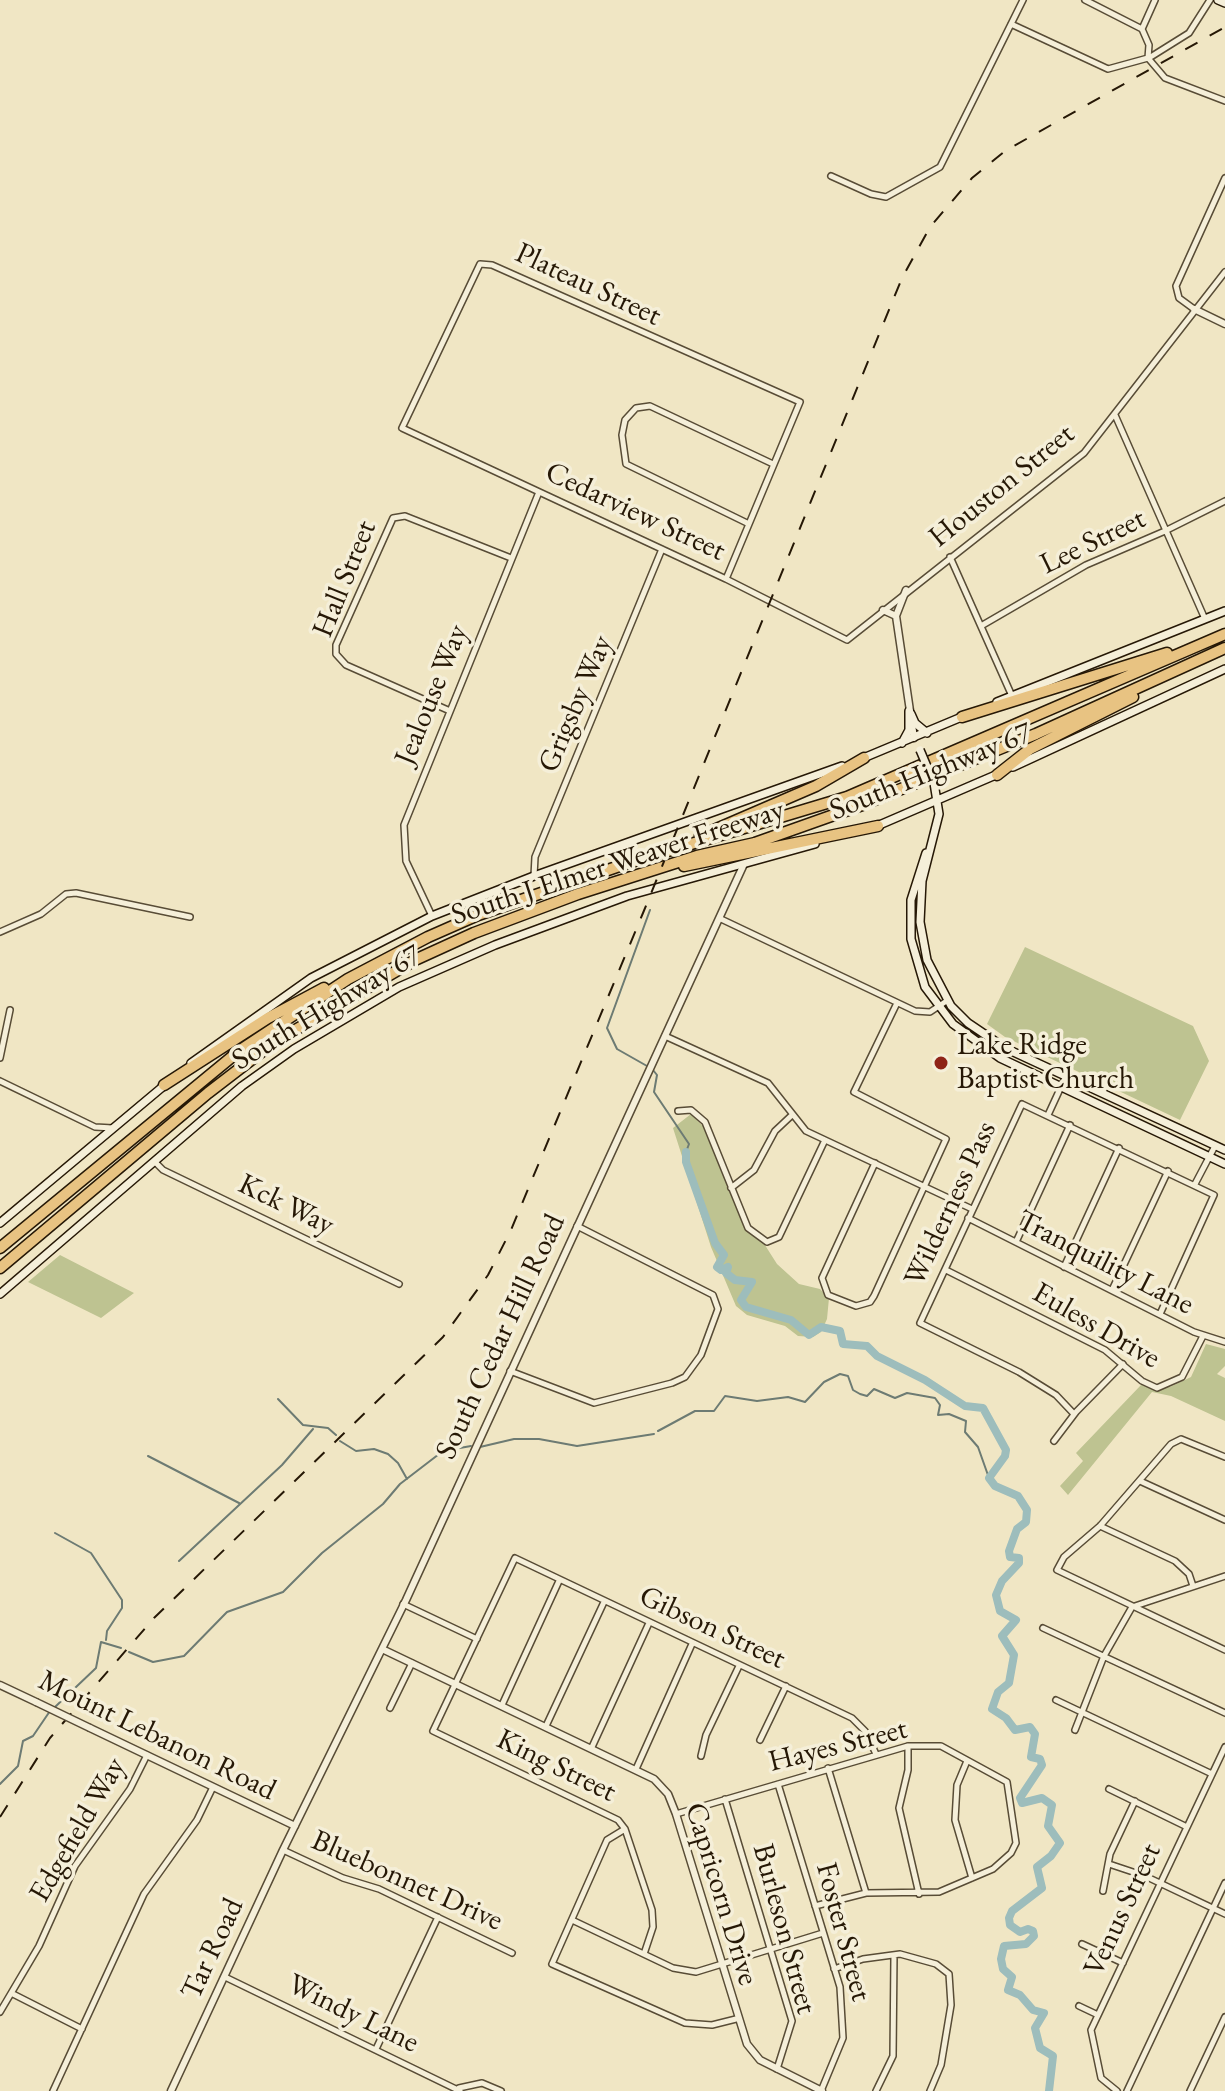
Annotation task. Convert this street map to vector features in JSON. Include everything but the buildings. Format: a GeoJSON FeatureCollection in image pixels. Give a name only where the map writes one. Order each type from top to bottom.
{"type":"FeatureCollection","features":[{"type":"Feature","properties":{"kind":"highway"},"geometry":{"type":"LineString","coordinates":[[962,717],[1225,633]]}},
{"type":"Feature","properties":{"kind":"highway","name":"South J Elmer Weaver Freeway"},"geometry":{"type":"LineString","coordinates":[[0,1248],[239,1051],[348,979],[478,915],[679,847],[763,825],[847,797],[1225,633]]}},
{"type":"Feature","properties":{"kind":"highway","name":"South J Elmer Weaver Freeway"},"geometry":{"type":"LineString","coordinates":[[0,1268],[208,1093],[318,1014],[445,944],[643,873],[755,843],[862,805],[1036,734],[1225,648]]}},
{"type":"Feature","properties":{"kind":"highway"},"geometry":{"type":"LineString","coordinates":[[997,775],[1030,749],[1136,696],[1181,668]]}},
{"type":"Feature","properties":{"kind":"highway"},"geometry":{"type":"LineString","coordinates":[[679,847],[816,786],[864,758]]}},
{"type":"Feature","properties":{"kind":"highway"},"geometry":{"type":"LineString","coordinates":[[643,873],[878,826]]}},
{"type":"Feature","properties":{"kind":"highway"},"geometry":{"type":"LineString","coordinates":[[164,1085],[281,1010],[341,979],[348,979]]}},
{"type":"Feature","properties":{"kind":"main road"},"geometry":{"type":"LineString","coordinates":[[1218,0],[1225,3]]}},
{"type":"Feature","properties":{"kind":"main road","name":"South Highway 67"},"geometry":{"type":"LineString","coordinates":[[0,1223],[214,1043],[311,978],[432,916],[534,876],[864,758],[1225,611]]}},
{"type":"Feature","properties":{"kind":"main road","name":"South Highway 67"},"geometry":{"type":"LineString","coordinates":[[0,1294],[275,1062],[399,987],[495,945],[627,896],[878,826],[997,775],[1225,669]]}},
{"type":"Feature","properties":{"kind":"main road"},"geometry":{"type":"LineString","coordinates":[[909,711],[915,723],[927,733]]}},
{"type":"Feature","properties":{"kind":"main road"},"geometry":{"type":"LineString","coordinates":[[902,743],[909,730],[909,711]]}},
{"type":"Feature","properties":{"kind":"main road"},"geometry":{"type":"LineString","coordinates":[[914,738],[939,800],[920,895],[921,931],[933,975],[948,1000],[968,1023],[1005,1048],[1225,1150]]}},
{"type":"Feature","properties":{"kind":"main road"},"geometry":{"type":"LineString","coordinates":[[933,840],[916,876],[910,915],[919,972],[938,1007],[963,1033],[1000,1058],[1225,1164]]}},
{"type":"Feature","properties":{"kind":"main road"},"geometry":{"type":"LineString","coordinates":[[1000,1058],[1005,1048]]}},
{"type":"Feature","properties":{"kind":"main road"},"geometry":{"type":"LineString","coordinates":[[1153,1130],[1182,1139],[1192,1135]]}},
{"type":"Feature","properties":{"kind":"street"},"geometry":{"type":"LineString","coordinates":[[831,176],[871,194],[886,197],[934,172],[945,160],[1023,0]]}},
{"type":"Feature","properties":{"kind":"street"},"geometry":{"type":"LineString","coordinates":[[1085,0],[1142,29],[1149,45],[1148,58],[1165,78],[1225,101]]}},
{"type":"Feature","properties":{"kind":"street"},"geometry":{"type":"LineString","coordinates":[[1142,29],[1155,0]]}},
{"type":"Feature","properties":{"kind":"street"},"geometry":{"type":"LineString","coordinates":[[1011,24],[1108,69],[1148,58],[1189,33],[1210,0]]}},
{"type":"Feature","properties":{"kind":"street"},"geometry":{"type":"LineString","coordinates":[[1225,178],[1176,286],[1179,298],[1225,324]]}},
{"type":"Feature","properties":{"kind":"street","name":"Plateau Street"},"geometry":{"type":"LineString","coordinates":[[402,428],[480,264],[492,265],[800,402],[773,464]]}},
{"type":"Feature","properties":{"kind":"street","name":"Houston Street"},"geometry":{"type":"LineString","coordinates":[[847,640],[906,590],[1073,464],[1225,272]]}},
{"type":"Feature","properties":{"kind":"street"},"geometry":{"type":"LineString","coordinates":[[726,579],[749,524],[773,464],[646,405],[632,410],[625,420],[622,435],[626,464],[749,524]]}},
{"type":"Feature","properties":{"kind":"street"},"geometry":{"type":"LineString","coordinates":[[1115,414],[1205,619]]}},
{"type":"Feature","properties":{"kind":"street","name":"Cedarview Street"},"geometry":{"type":"LineString","coordinates":[[402,428],[726,579],[847,640]]}},
{"type":"Feature","properties":{"kind":"street","name":"Jealouse Way"},"geometry":{"type":"LineString","coordinates":[[432,916],[406,861],[403,835],[407,815],[539,492]]}},
{"type":"Feature","properties":{"kind":"street","name":"Lee Street"},"geometry":{"type":"LineString","coordinates":[[981,626],[1086,565],[1225,501]]}},
{"type":"Feature","properties":{"kind":"street","name":"Hall Street"},"geometry":{"type":"LineString","coordinates":[[450,711],[346,665],[336,654],[336,645],[393,518],[405,516],[511,558]]}},
{"type":"Feature","properties":{"kind":"street","name":"Grigsby Way"},"geometry":{"type":"LineString","coordinates":[[534,876],[535,857],[662,549]]}},
{"type":"Feature","properties":{"kind":"street"},"geometry":{"type":"LineString","coordinates":[[950,557],[1012,696]]}},
{"type":"Feature","properties":{"kind":"street"},"geometry":{"type":"LineString","coordinates":[[906,590],[896,616],[914,738]]}},
{"type":"Feature","properties":{"kind":"street"},"geometry":{"type":"LineString","coordinates":[[883,610],[896,616]]}},
{"type":"Feature","properties":{"kind":"street","name":"South Cedar Hill Road"},"geometry":{"type":"LineString","coordinates":[[295,1826],[382,1649],[744,864]]}},
{"type":"Feature","properties":{"kind":"street"},"geometry":{"type":"LineString","coordinates":[[0,932],[41,914],[66,894],[76,893],[190,917]]}},
{"type":"Feature","properties":{"kind":"street"},"geometry":{"type":"LineString","coordinates":[[721,919],[922,1013],[948,1000]]}},
{"type":"Feature","properties":{"kind":"street"},"geometry":{"type":"LineString","coordinates":[[875,1163],[824,1272],[823,1287],[828,1295],[847,1304],[863,1306],[870,1302],[946,1139],[854,1092],[897,1003]]}},
{"type":"Feature","properties":{"kind":"street"},"geometry":{"type":"LineString","coordinates":[[0,1058],[10,1010]]}},
{"type":"Feature","properties":{"kind":"street"},"geometry":{"type":"LineString","coordinates":[[665,1036],[768,1083],[778,1092],[791,1116],[806,1131],[972,1209]]}},
{"type":"Feature","properties":{"kind":"street"},"geometry":{"type":"LineString","coordinates":[[1066,1076],[1048,1115],[1214,1195],[1160,1314]]}},
{"type":"Feature","properties":{"kind":"street"},"geometry":{"type":"LineString","coordinates":[[0,1081],[95,1127],[115,1128]]}},
{"type":"Feature","properties":{"kind":"street","name":"Wilderness Pass"},"geometry":{"type":"LineString","coordinates":[[1048,1115],[1022,1104],[920,1323],[1031,1378],[1056,1395],[1074,1414]]}},
{"type":"Feature","properties":{"kind":"street"},"geometry":{"type":"LineString","coordinates":[[678,1111],[691,1110],[705,1122],[751,1232],[767,1242],[779,1237],[825,1140]]}},
{"type":"Feature","properties":{"kind":"street"},"geometry":{"type":"LineString","coordinates":[[731,1188],[754,1170],[775,1131],[791,1116]]}},
{"type":"Feature","properties":{"kind":"street"},"geometry":{"type":"LineString","coordinates":[[1016,1242],[1070,1125]]}},
{"type":"Feature","properties":{"kind":"street"},"geometry":{"type":"LineString","coordinates":[[95,1127],[100,1139]]}},
{"type":"Feature","properties":{"kind":"street"},"geometry":{"type":"LineString","coordinates":[[1195,1184],[1215,1146]]}},
{"type":"Feature","properties":{"kind":"street"},"geometry":{"type":"LineString","coordinates":[[1064,1267],[1119,1148]]}},
{"type":"Feature","properties":{"kind":"street","name":"Kck Way"},"geometry":{"type":"LineString","coordinates":[[155,1162],[166,1171],[399,1284]]}},
{"type":"Feature","properties":{"kind":"street"},"geometry":{"type":"LineString","coordinates":[[1112,1290],[1168,1171]]}},
{"type":"Feature","properties":{"kind":"street","name":"Tranquility Lane"},"geometry":{"type":"LineString","coordinates":[[968,1218],[1203,1336],[1225,1342]]}},
{"type":"Feature","properties":{"kind":"street"},"geometry":{"type":"LineString","coordinates":[[510,1371],[585,1403],[601,1402],[685,1377],[701,1355],[718,1309],[713,1295],[576,1226]]}},
{"type":"Feature","properties":{"kind":"street","name":"Euless Drive"},"geometry":{"type":"LineString","coordinates":[[946,1270],[1105,1350],[1148,1385],[1169,1386],[1182,1377],[1203,1336]]}},
{"type":"Feature","properties":{"kind":"street"},"geometry":{"type":"LineString","coordinates":[[1054,1441],[1074,1414],[1123,1364]]}},
{"type":"Feature","properties":{"kind":"street"},"geometry":{"type":"LineString","coordinates":[[1225,1457],[1179,1439],[1171,1444],[1100,1526],[1064,1557],[1057,1570],[1225,1650]]}},
{"type":"Feature","properties":{"kind":"street"},"geometry":{"type":"LineString","coordinates":[[1140,1481],[1225,1520]]}},
{"type":"Feature","properties":{"kind":"street"},"geometry":{"type":"LineString","coordinates":[[1100,1526],[1175,1561],[1189,1574],[1193,1586]]}},
{"type":"Feature","properties":{"kind":"street","name":"Gibson Street"},"geometry":{"type":"LineString","coordinates":[[477,1639],[515,1558],[852,1718],[865,1731],[876,1754]]}},
{"type":"Feature","properties":{"kind":"street"},"geometry":{"type":"LineString","coordinates":[[1075,1730],[1104,1656],[1132,1607],[1225,1576]]}},
{"type":"Feature","properties":{"kind":"street"},"geometry":{"type":"LineString","coordinates":[[502,1705],[559,1581]]}},
{"type":"Feature","properties":{"kind":"street"},"geometry":{"type":"LineString","coordinates":[[546,1726],[604,1602]]}},
{"type":"Feature","properties":{"kind":"street"},"geometry":{"type":"LineString","coordinates":[[403,1604],[477,1639],[456,1684]]}},
{"type":"Feature","properties":{"kind":"street"},"geometry":{"type":"LineString","coordinates":[[592,1747],[649,1623]]}},
{"type":"Feature","properties":{"kind":"street"},"geometry":{"type":"LineString","coordinates":[[1043,1628],[1225,1713]]}},
{"type":"Feature","properties":{"kind":"street"},"geometry":{"type":"LineString","coordinates":[[636,1769],[692,1644]]}},
{"type":"Feature","properties":{"kind":"street","name":"Capricorn Drive"},"geometry":{"type":"LineString","coordinates":[[382,1649],[654,1779],[668,1794],[676,1814],[719,1965],[747,2044],[760,2060],[822,2091]]}},
{"type":"Feature","properties":{"kind":"street"},"geometry":{"type":"LineString","coordinates":[[390,1708],[412,1663]]}},
{"type":"Feature","properties":{"kind":"street"},"geometry":{"type":"LineString","coordinates":[[701,1756],[706,1735],[739,1666]]}},
{"type":"Feature","properties":{"kind":"street","name":"King Street"},"geometry":{"type":"LineString","coordinates":[[456,1684],[433,1731],[599,1808],[625,1829],[652,1910],[653,1927],[644,1954]]}},
{"type":"Feature","properties":{"kind":"street","name":"Mount Lebanon Road"},"geometry":{"type":"LineString","coordinates":[[0,1685],[295,1826]]}},
{"type":"Feature","properties":{"kind":"street"},"geometry":{"type":"LineString","coordinates":[[760,1740],[786,1686]]}},
{"type":"Feature","properties":{"kind":"street"},"geometry":{"type":"LineString","coordinates":[[1056,1700],[1212,1774]]}},
{"type":"Feature","properties":{"kind":"street"},"geometry":{"type":"LineString","coordinates":[[908,1746],[908,1770],[899,1808],[919,1894]]}},
{"type":"Feature","properties":{"kind":"street","name":"Hayes Street"},"geometry":{"type":"LineString","coordinates":[[676,1814],[876,1754],[908,1746],[941,1746],[1007,1782],[1016,1843],[1011,1853],[993,1869],[972,1878]]}},
{"type":"Feature","properties":{"kind":"street","name":"Venus Street"},"geometry":{"type":"LineString","coordinates":[[1117,2091],[1101,2078],[1092,2039],[1098,2015],[1225,1747]]}},
{"type":"Feature","properties":{"kind":"street","name":"Edgefield Way"},"geometry":{"type":"LineString","coordinates":[[0,2012],[13,1994],[75,1866],[130,1789],[147,1755]]}},
{"type":"Feature","properties":{"kind":"street"},"geometry":{"type":"LineString","coordinates":[[815,1906],[866,1893],[939,1892],[972,1878],[955,1820],[957,1785],[967,1761]]}},
{"type":"Feature","properties":{"kind":"street"},"geometry":{"type":"LineString","coordinates":[[828,1768],[866,1893]]}},
{"type":"Feature","properties":{"kind":"street","name":"Foster Street"},"geometry":{"type":"LineString","coordinates":[[778,1784],[834,1969],[845,2023],[832,2071],[822,2091]]}},
{"type":"Feature","properties":{"kind":"street"},"geometry":{"type":"LineString","coordinates":[[53,2091],[144,1894],[197,1820],[213,1787]]}},
{"type":"Feature","properties":{"kind":"street"},"geometry":{"type":"LineString","coordinates":[[1109,1789],[1187,1827]]}},
{"type":"Feature","properties":{"kind":"street","name":"Burleson Street"},"geometry":{"type":"LineString","coordinates":[[725,1799],[792,2021],[777,2070]]}},
{"type":"Feature","properties":{"kind":"street"},"geometry":{"type":"LineString","coordinates":[[1103,1891],[1109,1864],[1135,1801]]}},
{"type":"Feature","properties":{"kind":"street","name":"Tar Road"},"geometry":{"type":"LineString","coordinates":[[171,2091],[295,1826]]}},
{"type":"Feature","properties":{"kind":"street"},"geometry":{"type":"LineString","coordinates":[[625,1829],[607,1840],[552,1964],[685,2023],[712,2025],[736,2019]]}},
{"type":"Feature","properties":{"kind":"street","name":"Bluebonnet Drive"},"geometry":{"type":"LineString","coordinates":[[283,1850],[438,1917],[512,1953]]}},
{"type":"Feature","properties":{"kind":"street"},"geometry":{"type":"LineString","coordinates":[[1109,1864],[1161,1883],[1225,1914]]}},
{"type":"Feature","properties":{"kind":"street"},"geometry":{"type":"LineString","coordinates":[[1127,2091],[1225,1883]]}},
{"type":"Feature","properties":{"kind":"street"},"geometry":{"type":"LineString","coordinates":[[376,2049],[438,1917]]}},
{"type":"Feature","properties":{"kind":"street"},"geometry":{"type":"LineString","coordinates":[[572,1920],[673,1968],[696,1972],[823,1933]]}},
{"type":"Feature","properties":{"kind":"street"},"geometry":{"type":"LineString","coordinates":[[1082,1944],[1123,1963]]}},
{"type":"Feature","properties":{"kind":"street"},"geometry":{"type":"LineString","coordinates":[[834,1969],[863,1959],[894,1955],[936,1964],[949,1974],[951,2005],[941,2065],[930,2091]]}},
{"type":"Feature","properties":{"kind":"street"},"geometry":{"type":"LineString","coordinates":[[876,2091],[893,2056],[894,1955]]}},
{"type":"Feature","properties":{"kind":"street","name":"Windy Lane"},"geometry":{"type":"LineString","coordinates":[[225,1977],[460,2089]]}},
{"type":"Feature","properties":{"kind":"street"},"geometry":{"type":"LineString","coordinates":[[13,1994],[82,2029]]}},
{"type":"Feature","properties":{"kind":"street"},"geometry":{"type":"LineString","coordinates":[[1079,2006],[1098,2015]]}},
{"type":"Feature","properties":{"kind":"street"},"geometry":{"type":"LineString","coordinates":[[1190,2091],[1225,2017]]}},
{"type":"Feature","properties":{"kind":"street"},"geometry":{"type":"LineString","coordinates":[[460,2089],[482,2083],[501,2091]]}},
{"type":"Feature","properties":{"kind":"green space"},"geometry":{"type":"Polygon","coordinates":[[[1025,947],[1193,1026],[1209,1061],[1180,1120],[1005,1037],[987,1024],[1025,947]]]}},
{"type":"Feature","properties":{"kind":"green space"},"geometry":{"type":"Polygon","coordinates":[[[691,1114],[704,1127],[746,1230],[763,1242],[777,1264],[799,1284],[820,1289],[829,1298],[827,1319],[821,1332],[813,1337],[798,1336],[785,1326],[747,1315],[736,1306],[711,1247],[673,1128],[691,1114]]]}},
{"type":"Feature","properties":{"kind":"green space"},"geometry":{"type":"Polygon","coordinates":[[[60,1255],[134,1293],[101,1318],[28,1282],[60,1255]]]}},
{"type":"Feature","properties":{"kind":"green space"},"geometry":{"type":"Polygon","coordinates":[[[1206,1344],[1225,1349],[1225,1366],[1217,1374],[1225,1378],[1225,1421],[1171,1396],[1152,1392],[1068,1495],[1060,1486],[1083,1461],[1076,1453],[1141,1385],[1170,1387],[1191,1377],[1206,1344]]]}},
{"type":"Feature","properties":{"kind":"waterway"},"geometry":{"type":"LineString","coordinates":[[647,1066],[617,1049],[607,1028],[650,910]]}},
{"type":"Feature","properties":{"kind":"waterway"},"geometry":{"type":"LineString","coordinates":[[653,1070],[657,1075],[654,1092],[689,1144],[686,1152]]}},
{"type":"Feature","properties":{"kind":"waterway"},"geometry":{"type":"LineString","coordinates":[[686,1152],[686,1162],[715,1243],[724,1255],[717,1267],[721,1270],[728,1267],[726,1273],[735,1280],[752,1282],[741,1300],[746,1307],[791,1320],[809,1335],[821,1327],[840,1331],[843,1344],[867,1346],[877,1356],[925,1380],[965,1406],[983,1408],[1006,1450],[989,1478],[995,1486],[1018,1496],[1027,1510],[1026,1522],[1017,1529],[1009,1551],[1010,1557],[1019,1558],[1019,1563],[1002,1581],[996,1595],[1000,1611],[1016,1620],[1002,1636],[1014,1655],[1009,1683],[998,1692],[992,1709],[1006,1718],[1015,1730],[1030,1727],[1035,1734],[1031,1757],[1040,1759],[1042,1765],[1020,1798],[1022,1803],[1042,1798],[1052,1805],[1048,1826],[1060,1843],[1051,1856],[1037,1867],[1042,1888],[1012,1911],[1009,1918],[1010,1925],[1020,1932],[1033,1931],[1034,1936],[1026,1944],[1004,1946],[1001,1959],[1003,1969],[1012,1977],[1008,1990],[1020,1995],[1033,2010],[1044,2013],[1035,2028],[1040,2048],[1053,2056],[1049,2091]]}},
{"type":"Feature","properties":{"kind":"waterway"},"geometry":{"type":"LineString","coordinates":[[658,1431],[695,1411],[714,1411],[725,1396],[757,1401],[788,1397],[805,1402],[824,1382],[840,1374],[848,1376],[853,1390],[867,1396],[874,1389],[895,1398],[907,1393],[935,1398],[940,1405],[938,1415],[949,1414],[966,1421],[965,1432],[978,1447],[989,1478]]}},
{"type":"Feature","properties":{"kind":"waterway"},"geometry":{"type":"LineString","coordinates":[[278,1399],[303,1425],[328,1428],[336,1435]]}},
{"type":"Feature","properties":{"kind":"waterway"},"geometry":{"type":"LineString","coordinates":[[179,1561],[282,1465],[313,1429]]}},
{"type":"Feature","properties":{"kind":"waterway"},"geometry":{"type":"LineString","coordinates":[[480,1447],[514,1439],[539,1439],[577,1446],[654,1434]]}},
{"type":"Feature","properties":{"kind":"waterway"},"geometry":{"type":"LineString","coordinates":[[340,1441],[356,1451],[374,1449],[388,1454],[398,1463],[407,1479]]}},
{"type":"Feature","properties":{"kind":"waterway"},"geometry":{"type":"LineString","coordinates":[[129,1652],[153,1662],[184,1656],[227,1612],[283,1592],[322,1553],[383,1504],[400,1484],[443,1451],[471,1446]]}},
{"type":"Feature","properties":{"kind":"waterway"},"geometry":{"type":"LineString","coordinates":[[148,1456],[239,1503]]}},
{"type":"Feature","properties":{"kind":"waterway"},"geometry":{"type":"LineString","coordinates":[[55,1533],[91,1553],[122,1600],[122,1608],[107,1631],[106,1640]]}},
{"type":"Feature","properties":{"kind":"waterway"},"geometry":{"type":"LineString","coordinates":[[55,1707],[96,1668],[101,1642],[121,1648]]}},
{"type":"Feature","properties":{"kind":"waterway"},"geometry":{"type":"LineString","coordinates":[[0,1784],[18,1766],[23,1741],[33,1736],[50,1711]]}},
{"type":"Feature","properties":{"kind":"railway"},"geometry":{"type":"LineString","coordinates":[[0,1817],[50,1738],[154,1618],[443,1337],[488,1275],[511,1230],[643,913],[902,278],[930,227],[972,178],[1005,151],[1225,27]]}},
{"type":"Feature","properties":{"kind":"place","name":"Lake Ridge Baptist Church"},"geometry":{"type":"Point","coordinates":[941,1063]}}]}
